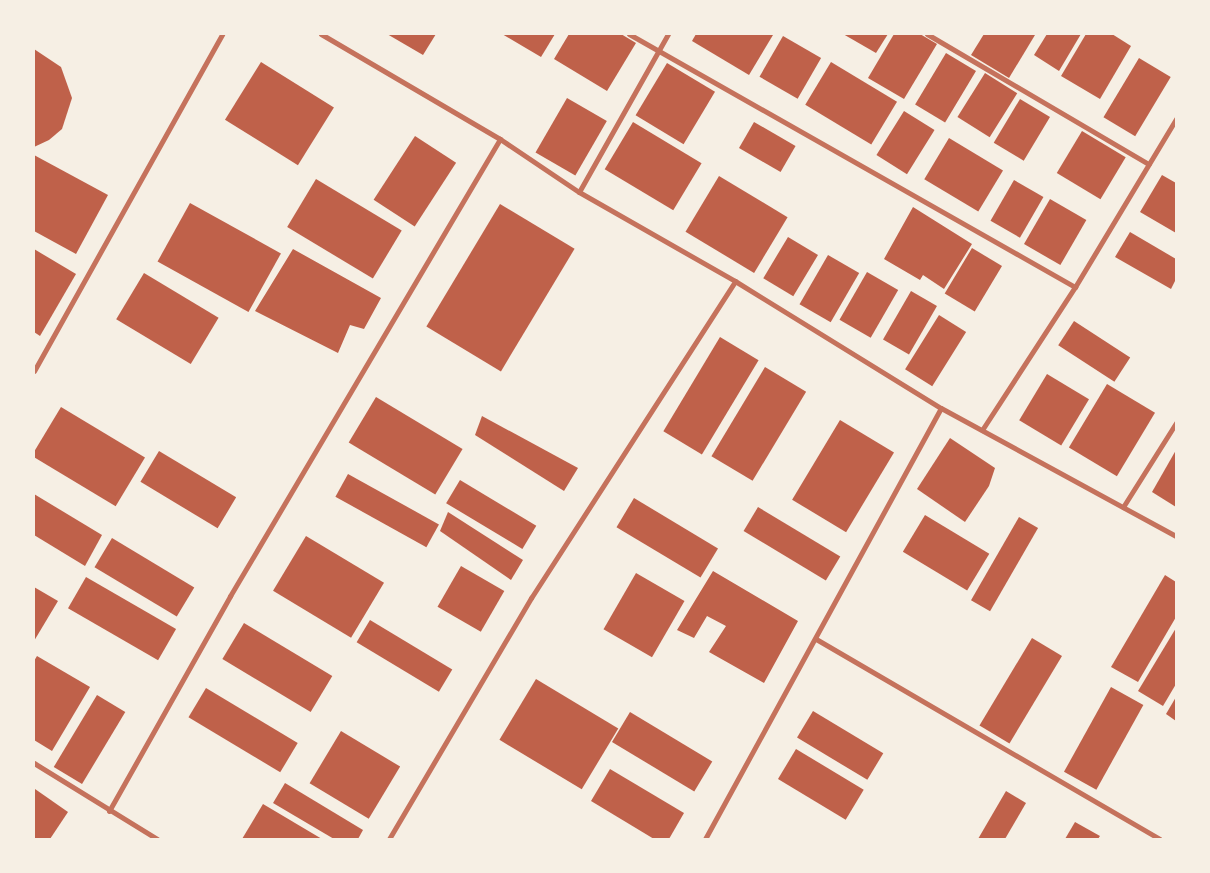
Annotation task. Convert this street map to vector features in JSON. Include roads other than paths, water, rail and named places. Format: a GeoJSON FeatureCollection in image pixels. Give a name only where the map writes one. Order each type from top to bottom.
{"type":"FeatureCollection","features":[{"type":"Feature","properties":{"kind":"street"},"geometry":{"type":"LineString","coordinates":[[34,371],[222,34]]}},
{"type":"Feature","properties":{"kind":"street"},"geometry":{"type":"LineString","coordinates":[[321,34],[500,139],[579,192],[735,281],[941,408],[1176,536]]}},
{"type":"Feature","properties":{"kind":"street"},"geometry":{"type":"LineString","coordinates":[[629,34],[1075,287]]}},
{"type":"Feature","properties":{"kind":"street"},"geometry":{"type":"LineString","coordinates":[[579,192],[668,34]]}},
{"type":"Feature","properties":{"kind":"street"},"geometry":{"type":"LineString","coordinates":[[927,34],[1149,164]]}},
{"type":"Feature","properties":{"kind":"street"},"geometry":{"type":"LineString","coordinates":[[982,430],[1075,287],[1176,119]]}},
{"type":"Feature","properties":{"kind":"street"},"geometry":{"type":"LineString","coordinates":[[109,811],[230,596],[500,139]]}},
{"type":"Feature","properties":{"kind":"street"},"geometry":{"type":"LineString","coordinates":[[389,839],[531,598],[735,281]]}},
{"type":"Feature","properties":{"kind":"street"},"geometry":{"type":"LineString","coordinates":[[705,839],[941,408]]}},
{"type":"Feature","properties":{"kind":"street"},"geometry":{"type":"LineString","coordinates":[[1123,507],[1176,423]]}},
{"type":"Feature","properties":{"kind":"street"},"geometry":{"type":"LineString","coordinates":[[816,639],[1160,839]]}},
{"type":"Feature","properties":{"kind":"street"},"geometry":{"type":"LineString","coordinates":[[34,763],[109,811],[158,839]]}}]}
